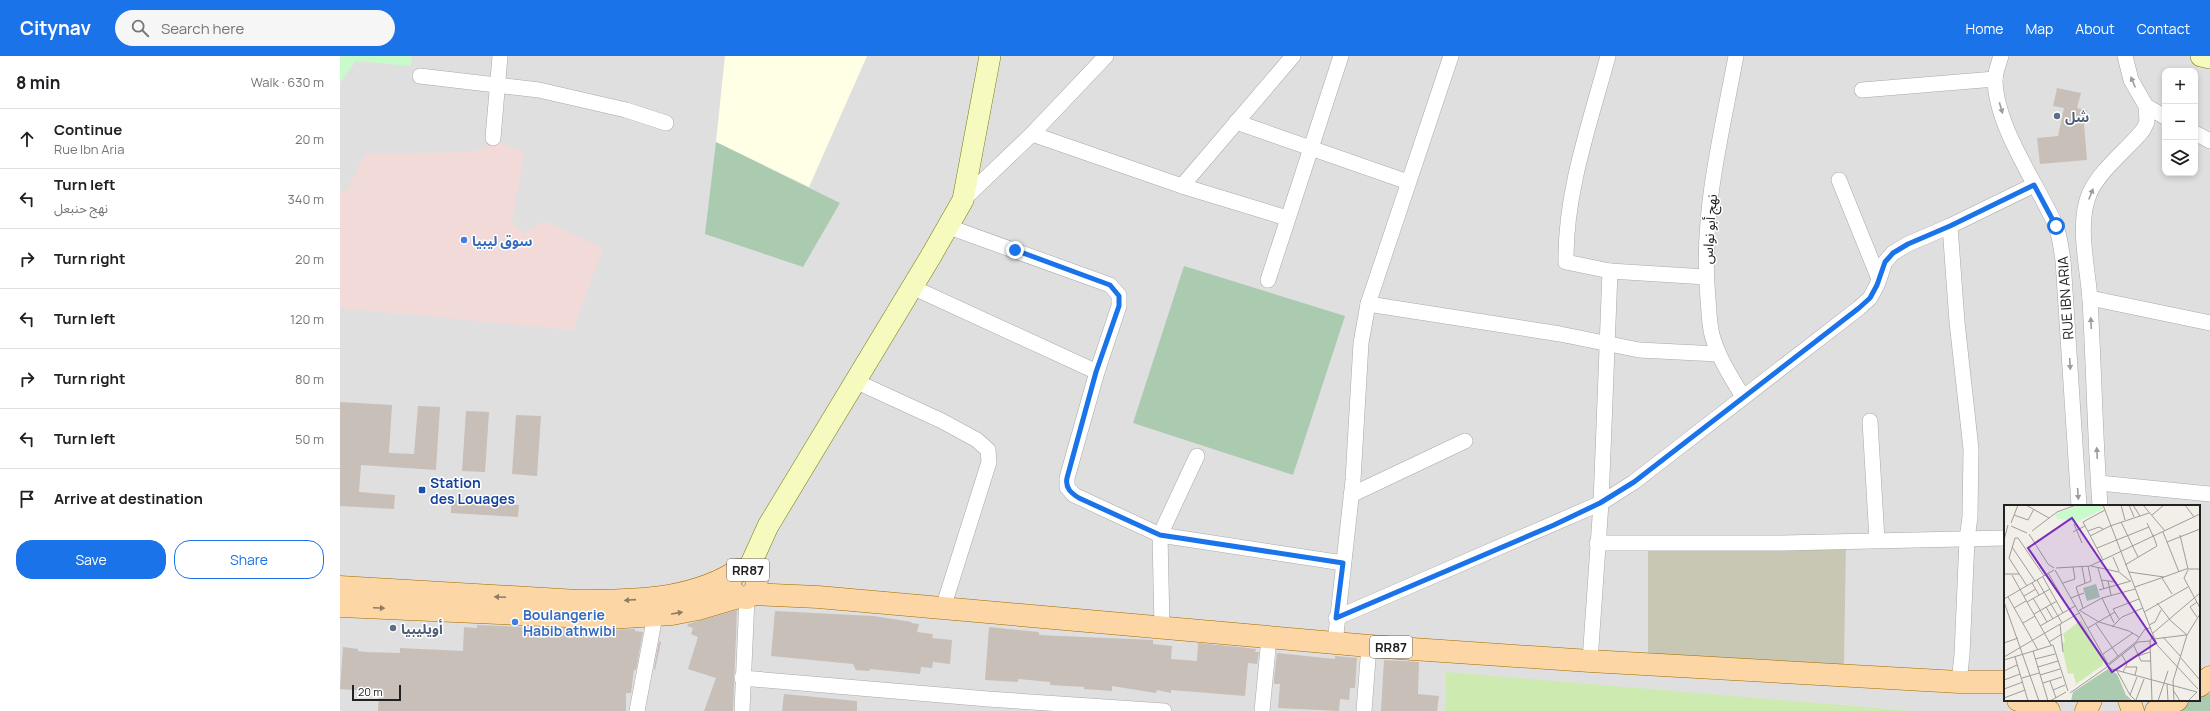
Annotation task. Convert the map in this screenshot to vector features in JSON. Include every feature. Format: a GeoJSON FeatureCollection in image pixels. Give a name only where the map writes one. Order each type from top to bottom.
{"type":"FeatureCollection","features":[{"type":"Feature","properties":{"kind":"main road","name":"RR87"},"geometry":{"type":"LineString","coordinates":[[340,606],[609,618],[655,616],[698,609],[746,584]]}},
{"type":"Feature","properties":{"kind":"main road","name":"RR87"},"geometry":{"type":"LineString","coordinates":[[340,587],[578,601],[612,601],[645,599],[693,592],[707,587],[746,584],[818,597],[1368,646],[1590,662],[1962,682],[2004,682]]}},
{"type":"Feature","properties":{"kind":"main road"},"geometry":{"type":"LineString","coordinates":[[2200,666],[2210,663]]}},
{"type":"Feature","properties":{"kind":"main road"},"geometry":{"type":"LineString","coordinates":[[2200,685],[2210,677]]}},
{"type":"Feature","properties":{"kind":"main road","name":"RR87"},"geometry":{"type":"LineString","coordinates":[[1962,682],[2004,695]]}},
{"type":"Feature","properties":{"kind":"main road"},"geometry":{"type":"LineString","coordinates":[[2021,701],[2049,711]]}},
{"type":"Feature","properties":{"kind":"main road"},"geometry":{"type":"LineString","coordinates":[[2086,711],[2091,701]]}},
{"type":"Feature","properties":{"kind":"main road"},"geometry":{"type":"LineString","coordinates":[[2129,701],[2133,711]]}},
{"type":"Feature","properties":{"kind":"main road"},"geometry":{"type":"LineString","coordinates":[[2156,711],[2175,701]]}},
{"type":"Feature","properties":{"kind":"street"},"geometry":{"type":"LineString","coordinates":[[493,138],[500,56]]}},
{"type":"Feature","properties":{"kind":"street"},"geometry":{"type":"LineString","coordinates":[[963,200],[990,56]]}},
{"type":"Feature","properties":{"kind":"street"},"geometry":{"type":"LineString","coordinates":[[742,711],[746,584],[768,526],[963,200],[1032,134],[1106,56]]}},
{"type":"Feature","properties":{"kind":"street"},"geometry":{"type":"LineString","coordinates":[[1182,186],[1293,56]]}},
{"type":"Feature","properties":{"kind":"street"},"geometry":{"type":"LineString","coordinates":[[1335,643],[1336,618],[1351,495],[1361,343],[1368,304],[1451,56]]}},
{"type":"Feature","properties":{"kind":"street"},"geometry":{"type":"LineString","coordinates":[[1608,56],[1572,195],[1567,226],[1566,262],[1610,271],[1706,277]]}},
{"type":"Feature","properties":{"kind":"street","name":"نهج أبو نواس"},"geometry":{"type":"LineString","coordinates":[[1736,56],[1711,190],[1706,228],[1706,277],[1712,334],[1718,354],[1743,397]]}},
{"type":"Feature","properties":{"kind":"street","name":"RUE IBN ARIA"},"geometry":{"type":"LineString","coordinates":[[2001,56],[1995,79],[2007,127],[2034,185],[2056,226],[2063,260],[2079,505]]}},
{"type":"Feature","properties":{"kind":"street"},"geometry":{"type":"LineString","coordinates":[[2125,56],[2131,80],[2146,106],[2162,115]]}},
{"type":"Feature","properties":{"kind":"street"},"geometry":{"type":"LineString","coordinates":[[2201,56],[2210,58]]}},
{"type":"Feature","properties":{"kind":"street"},"geometry":{"type":"LineString","coordinates":[[1268,280],[1338,57]]}},
{"type":"Feature","properties":{"kind":"street"},"geometry":{"type":"LineString","coordinates":[[420,76],[498,85],[569,96],[666,123]]}},
{"type":"Feature","properties":{"kind":"street"},"geometry":{"type":"LineString","coordinates":[[1862,90],[1995,79]]}},
{"type":"Feature","properties":{"kind":"street","name":"RUE IBN ARIA"},"geometry":{"type":"LineString","coordinates":[[2100,505],[2090,298],[2084,234],[2086,211],[2090,192],[2103,173],[2143,130],[2147,122],[2146,106]]}},
{"type":"Feature","properties":{"kind":"street"},"geometry":{"type":"LineString","coordinates":[[1236,122],[1408,182]]}},
{"type":"Feature","properties":{"kind":"street"},"geometry":{"type":"LineString","coordinates":[[1032,134],[1182,186],[1287,218]]}},
{"type":"Feature","properties":{"kind":"street"},"geometry":{"type":"LineString","coordinates":[[2198,135],[2210,141]]}},
{"type":"Feature","properties":{"kind":"street"},"geometry":{"type":"LineString","coordinates":[[1839,180],[1879,279]]}},
{"type":"Feature","properties":{"kind":"street"},"geometry":{"type":"LineString","coordinates":[[1336,618],[1600,503],[1634,482],[1859,308],[1870,298],[1885,262],[1893,253],[1908,244],[1950,226],[2034,185]]}},
{"type":"Feature","properties":{"kind":"street"},"geometry":{"type":"LineString","coordinates":[[948,226],[1115,288],[1119,296],[1119,306],[1096,372],[1067,478],[1067,487],[1079,498],[1160,535],[1343,563]]}},
{"type":"Feature","properties":{"kind":"street"},"geometry":{"type":"LineString","coordinates":[[1950,226],[1957,322],[1971,449],[1970,517],[1967,539],[1962,682]]}},
{"type":"Feature","properties":{"kind":"street"},"geometry":{"type":"LineString","coordinates":[[1590,662],[1600,503],[1610,271]]}},
{"type":"Feature","properties":{"kind":"street"},"geometry":{"type":"LineString","coordinates":[[912,287],[1096,372]]}},
{"type":"Feature","properties":{"kind":"street"},"geometry":{"type":"LineString","coordinates":[[2090,298],[2210,323]]}},
{"type":"Feature","properties":{"kind":"street"},"geometry":{"type":"LineString","coordinates":[[1368,304],[1608,343],[1639,350],[1718,354]]}},
{"type":"Feature","properties":{"kind":"street"},"geometry":{"type":"LineString","coordinates":[[855,381],[942,421],[977,440],[988,450],[989,462],[943,608]]}},
{"type":"Feature","properties":{"kind":"street"},"geometry":{"type":"LineString","coordinates":[[1870,421],[1877,540]]}},
{"type":"Feature","properties":{"kind":"street"},"geometry":{"type":"LineString","coordinates":[[1351,495],[1466,441]]}},
{"type":"Feature","properties":{"kind":"street"},"geometry":{"type":"LineString","coordinates":[[1162,627],[1160,535],[1197,456]]}},
{"type":"Feature","properties":{"kind":"street"},"geometry":{"type":"LineString","coordinates":[[2099,482],[2210,494]]}},
{"type":"Feature","properties":{"kind":"street"},"geometry":{"type":"LineString","coordinates":[[1597,543],[2004,538]]}},
{"type":"Feature","properties":{"kind":"street"},"geometry":{"type":"LineString","coordinates":[[637,711],[655,616]]}},
{"type":"Feature","properties":{"kind":"street"},"geometry":{"type":"LineString","coordinates":[[1262,711],[1269,638]]}},
{"type":"Feature","properties":{"kind":"street"},"geometry":{"type":"LineString","coordinates":[[1364,711],[1368,646]]}},
{"type":"Feature","properties":{"kind":"street"},"geometry":{"type":"LineString","coordinates":[[742,678],[988,705],[1164,711]]}},
{"type":"Feature","properties":{"kind":"shaded area"},"geometry":{"type":"Polygon","coordinates":[[[340,56],[2210,56],[2210,711],[340,711],[340,56]]]}},
{"type":"Feature","properties":{"kind":"shaded area"},"geometry":{"type":"Polygon","coordinates":[[[725,56],[867,56],[809,187],[716,142],[725,56]]]}},
{"type":"Feature","properties":{"kind":"shaded area","name":"سوق ليبيا"},"geometry":{"type":"Polygon","coordinates":[[[499,142],[524,153],[512,223],[523,233],[544,221],[603,248],[573,330],[340,308],[340,191],[347,190],[365,154],[471,152],[499,142]]]}},
{"type":"Feature","properties":{"kind":"shaded area"},"geometry":{"type":"Polygon","coordinates":[[[716,142],[840,203],[803,267],[705,234],[716,142]]]}},
{"type":"Feature","properties":{"kind":"shaded area"},"geometry":{"type":"Polygon","coordinates":[[[1184,266],[1345,316],[1293,475],[1133,423],[1184,266]]]}},
{"type":"Feature","properties":{"kind":"shaded area"},"geometry":{"type":"Polygon","coordinates":[[[1846,540],[1844,665],[1648,657],[1648,545],[1846,540]]]}},
{"type":"Feature","properties":{"kind":"shaded area"},"geometry":{"type":"Polygon","coordinates":[[[2210,693],[2210,711],[2176,711],[2190,701],[2200,701],[2200,697],[2210,693]]]}},
{"type":"Feature","properties":{"kind":"green space"},"geometry":{"type":"Polygon","coordinates":[[[340,56],[412,56],[411,66],[356,61],[340,83],[340,56]]]}},
{"type":"Feature","properties":{"kind":"green space"},"geometry":{"type":"Polygon","coordinates":[[[1446,672],[1912,711],[1446,711],[1446,672]]]}},
{"type":"Feature","properties":{"kind":"building"},"geometry":{"type":"Polygon","coordinates":[[[2057,88],[2081,93],[2077,108],[2087,110],[2084,124],[2087,160],[2040,164],[2037,138],[2058,136],[2064,108],[2053,106],[2057,88]]]}},
{"type":"Feature","properties":{"kind":"building"},"geometry":{"type":"Polygon","coordinates":[[[340,402],[392,405],[389,453],[414,454],[418,406],[440,407],[436,470],[361,465],[359,492],[395,495],[394,509],[340,506],[340,402]]]}},
{"type":"Feature","properties":{"kind":"building"},"geometry":{"type":"Polygon","coordinates":[[[466,411],[489,412],[485,472],[462,471],[466,411]]]}},
{"type":"Feature","properties":{"kind":"building"},"geometry":{"type":"Polygon","coordinates":[[[516,415],[541,416],[537,476],[512,474],[516,415]]]}},
{"type":"Feature","properties":{"kind":"building"},"geometry":{"type":"Polygon","coordinates":[[[451,500],[519,505],[518,517],[451,513],[451,500]]]}},
{"type":"Feature","properties":{"kind":"building"},"geometry":{"type":"Polygon","coordinates":[[[737,610],[733,711],[704,711],[716,678],[688,669],[698,637],[691,634],[693,628],[687,626],[688,624],[737,610]]]}},
{"type":"Feature","properties":{"kind":"building"},"geometry":{"type":"Polygon","coordinates":[[[775,611],[873,616],[919,624],[917,632],[933,634],[932,638],[952,640],[950,664],[933,662],[932,668],[921,667],[920,674],[870,669],[869,671],[856,670],[853,664],[771,656],[775,611]]]}},
{"type":"Feature","properties":{"kind":"building"},"geometry":{"type":"Polygon","coordinates":[[[477,625],[608,630],[635,629],[635,631],[643,632],[636,670],[634,670],[631,693],[626,693],[626,711],[378,711],[379,692],[340,689],[343,647],[358,649],[358,651],[365,652],[400,653],[400,648],[463,651],[464,627],[477,628],[477,625]]]}},
{"type":"Feature","properties":{"kind":"building"},"geometry":{"type":"Polygon","coordinates":[[[989,627],[1039,632],[1039,635],[1153,640],[1153,644],[1172,646],[1171,659],[1197,661],[1198,643],[1256,649],[1255,652],[1259,652],[1257,664],[1248,663],[1245,696],[1171,690],[1171,693],[1157,690],[1156,693],[1112,686],[1112,691],[1084,689],[1084,687],[1050,685],[1050,682],[1018,679],[1018,682],[985,680],[989,627]]]}},
{"type":"Feature","properties":{"kind":"building"},"geometry":{"type":"Polygon","coordinates":[[[659,641],[661,642],[655,670],[654,669],[659,641]]]}},
{"type":"Feature","properties":{"kind":"building"},"geometry":{"type":"Polygon","coordinates":[[[1277,653],[1335,659],[1335,656],[1357,658],[1355,688],[1350,688],[1349,700],[1340,699],[1339,711],[1278,708],[1280,684],[1274,684],[1277,653]]]}},
{"type":"Feature","properties":{"kind":"building"},"geometry":{"type":"Polygon","coordinates":[[[1384,660],[1419,662],[1418,694],[1439,696],[1437,711],[1381,711],[1384,660]]]}},
{"type":"Feature","properties":{"kind":"building"},"geometry":{"type":"Polygon","coordinates":[[[784,694],[857,701],[857,711],[782,711],[784,694]]]}},
{"type":"Feature","properties":{"kind":"place","name":"شل"},"geometry":{"type":"Point","coordinates":[2057,116]}},
{"type":"Feature","properties":{"kind":"place","name":"سوق ليبيا"},"geometry":{"type":"Point","coordinates":[464,240]}},
{"type":"Feature","properties":{"kind":"place","name":"Station des Louages"},"geometry":{"type":"Point","coordinates":[422,490]}},
{"type":"Feature","properties":{"kind":"place","name":"Boulangerie Habib athwibi"},"geometry":{"type":"Point","coordinates":[515,622]}},
{"type":"Feature","properties":{"kind":"place","name":"أويليبيا"},"geometry":{"type":"Point","coordinates":[393,628]}},
{"type":"Feature","properties":{"kind":"route"},"geometry":{"type":"LineString","coordinates":[[1015,250],[1110,285],[1115,288],[1119,296],[1119,306],[1096,372],[1067,478],[1066,483],[1070,491],[1079,498],[1160,535],[1343,563],[1336,618],[1554,525],[1600,503],[1634,482],[1859,308],[1870,298],[1877,285],[1885,262],[1893,253],[1908,244],[1950,226],[2034,185],[2056,226]]}}]}
